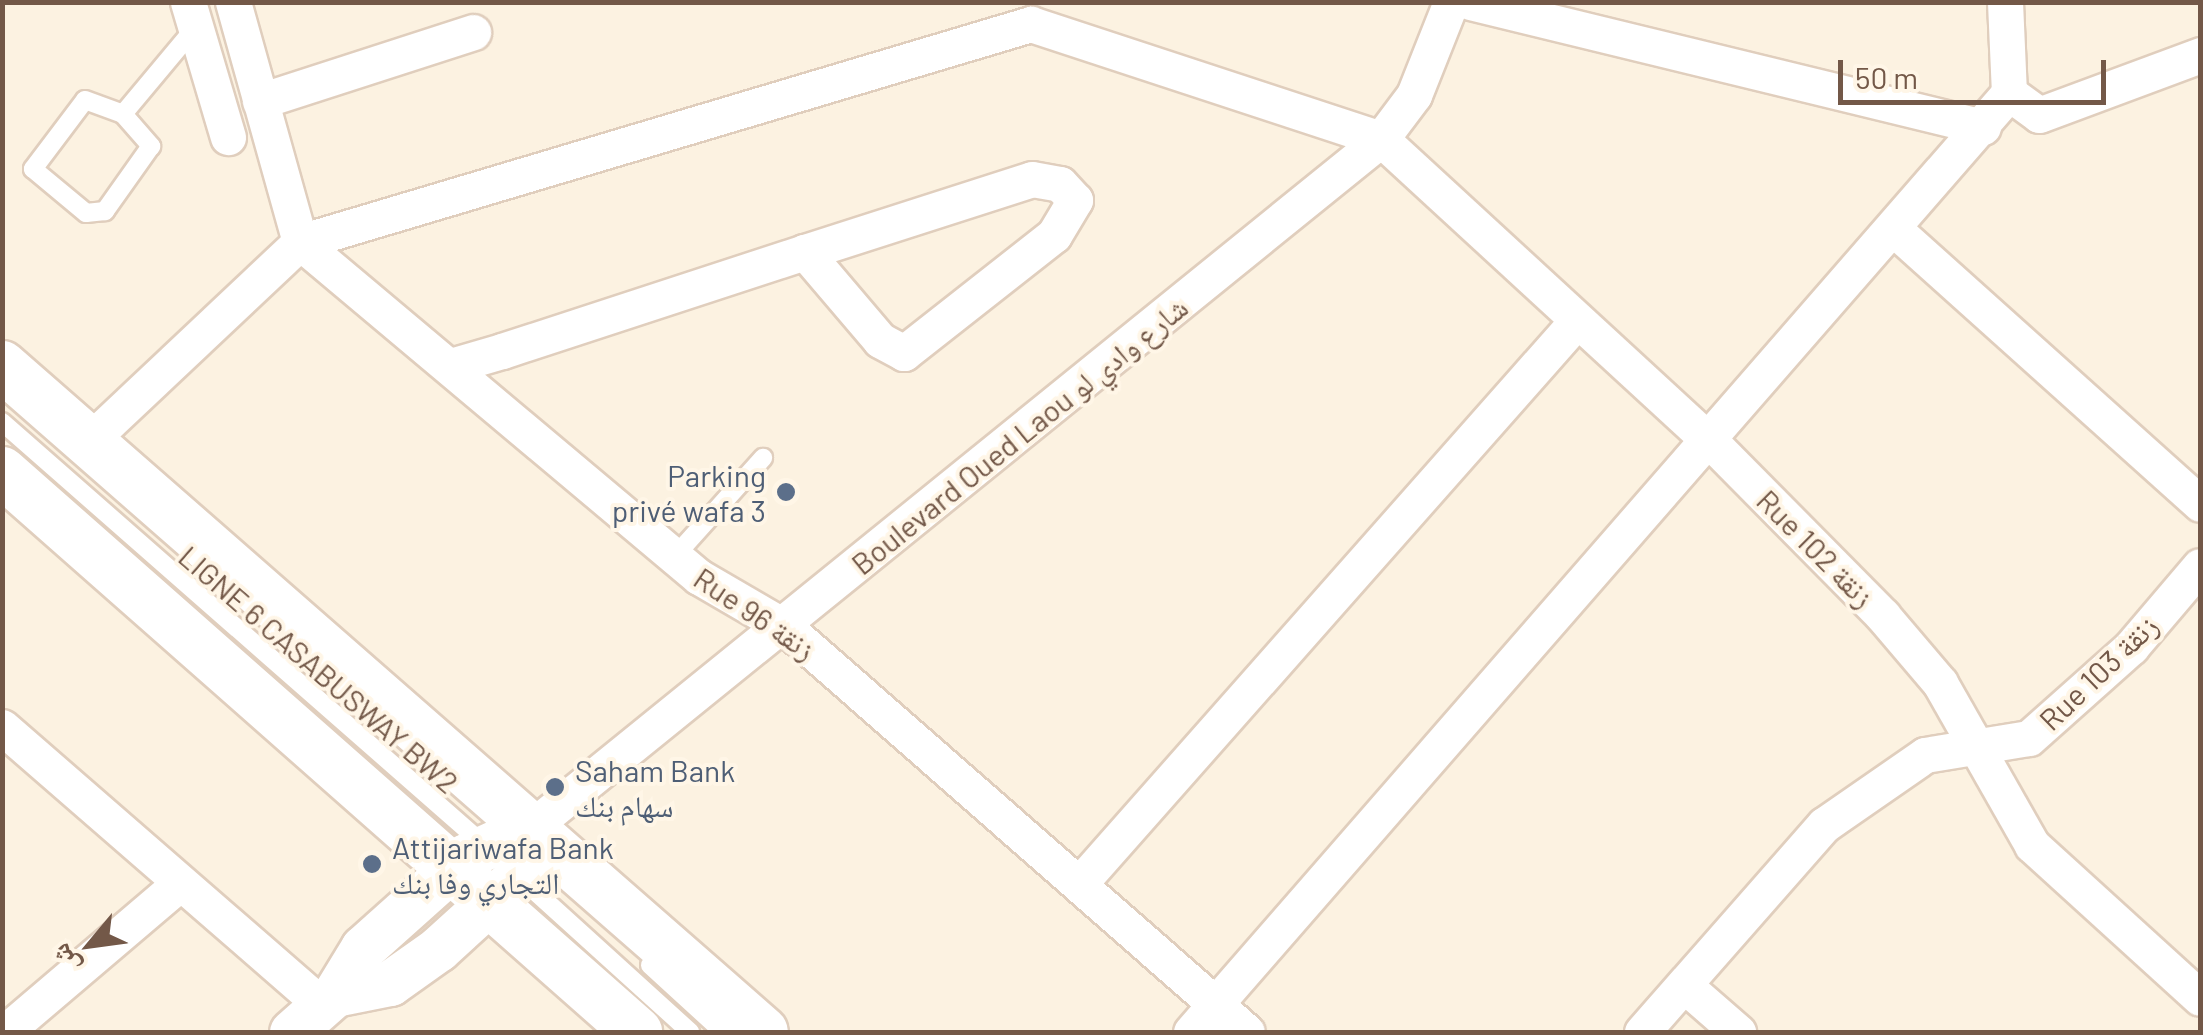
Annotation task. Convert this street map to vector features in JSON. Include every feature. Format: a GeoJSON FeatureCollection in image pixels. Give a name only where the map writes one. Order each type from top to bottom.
{"type":"FeatureCollection","features":[{"type":"Feature","properties":{"kind":"main road"},"geometry":{"type":"LineString","coordinates":[[2,366],[88,443],[502,859],[637,1032]]}},
{"type":"Feature","properties":{"kind":"main road"},"geometry":{"type":"LineString","coordinates":[[2,472],[502,859],[763,1032]]}},
{"type":"Feature","properties":{"kind":"street"},"geometry":{"type":"LineString","coordinates":[[233,2],[300,242]]}},
{"type":"Feature","properties":{"kind":"street","name":"Boulevard Oued Laou شارع وادي لو"},"geometry":{"type":"LineString","coordinates":[[317,1011],[363,948],[502,859],[1381,139],[1414,95],[1451,2]]}},
{"type":"Feature","properties":{"kind":"street"},"geometry":{"type":"LineString","coordinates":[[1470,2],[1983,127]]}},
{"type":"Feature","properties":{"kind":"street"},"geometry":{"type":"LineString","coordinates":[[1191,1032],[1712,443],[1983,127],[2009,93],[2005,2]]}},
{"type":"Feature","properties":{"kind":"street"},"geometry":{"type":"LineString","coordinates":[[88,443],[300,242],[1029,13],[1381,139]]}},
{"type":"Feature","properties":{"kind":"street"},"geometry":{"type":"LineString","coordinates":[[192,15],[228,137]]}},
{"type":"Feature","properties":{"kind":"street"},"geometry":{"type":"LineString","coordinates":[[260,100],[473,32]]}},
{"type":"Feature","properties":{"kind":"street"},"geometry":{"type":"LineString","coordinates":[[2009,93],[2026,110],[2059,112],[2200,55]]}},
{"type":"Feature","properties":{"kind":"street","name":"Rue 102 زنقة"},"geometry":{"type":"LineString","coordinates":[[1381,139],[1575,322],[1712,443],[1894,630],[1977,750],[2032,845],[2200,998]]}},
{"type":"Feature","properties":{"kind":"street"},"geometry":{"type":"LineString","coordinates":[[454,365],[805,252],[1032,179],[1060,184],[1075,200],[1054,234],[904,353],[880,340],[805,252]]}},
{"type":"Feature","properties":{"kind":"street"},"geometry":{"type":"LineString","coordinates":[[1895,230],[2200,504]]}},
{"type":"Feature","properties":{"kind":"street","name":"Rue 96 زنقة"},"geometry":{"type":"LineString","coordinates":[[300,242],[454,365],[674,556],[785,627],[1247,1032]]}},
{"type":"Feature","properties":{"kind":"street"},"geometry":{"type":"LineString","coordinates":[[1080,883],[1575,322]]}},
{"type":"Feature","properties":{"kind":"street","name":"Rue 103 زنقة"},"geometry":{"type":"LineString","coordinates":[[1642,1032],[1824,825],[1879,779],[1925,755],[1977,750],[2029,738],[2054,719],[2200,566]]}},
{"type":"Feature","properties":{"kind":"street"},"geometry":{"type":"LineString","coordinates":[[2,727],[317,1011]]}},
{"type":"Feature","properties":{"kind":"street"},"geometry":{"type":"LineString","coordinates":[[5,1031],[178,885]]}},
{"type":"Feature","properties":{"kind":"street"},"geometry":{"type":"LineString","coordinates":[[1684,985],[1738,1032]]}},
{"type":"Feature","properties":{"kind":"lane"},"geometry":{"type":"LineString","coordinates":[[124,114],[192,15]]}},
{"type":"Feature","properties":{"kind":"lane"},"geometry":{"type":"LineString","coordinates":[[86,100],[124,114],[151,146],[148,161],[105,211],[86,213],[33,169],[36,154],[86,100]]}},
{"type":"Feature","properties":{"kind":"lane","name":"LIGNE 6 CASABUSWAY BW2"},"geometry":{"type":"LineString","coordinates":[[2,388],[690,1032]]}},
{"type":"Feature","properties":{"kind":"lane","name":"LIGNE 6 CASABUSWAY BW2"},"geometry":{"type":"LineString","coordinates":[[2,422],[502,859],[723,1032]]}},
{"type":"Feature","properties":{"kind":"lane"},"geometry":{"type":"LineString","coordinates":[[674,556],[763,458]]}},
{"type":"Feature","properties":{"kind":"place","name":"Parking privé wafa 3"},"geometry":{"type":"Point","coordinates":[786,492]}},
{"type":"Feature","properties":{"kind":"place","name":"Saham Bank سهام بنك"},"geometry":{"type":"Point","coordinates":[555,787]}},
{"type":"Feature","properties":{"kind":"place","name":"Attijariwafa Bank التجاري وفا بنك"},"geometry":{"type":"Point","coordinates":[372,864]}}]}
